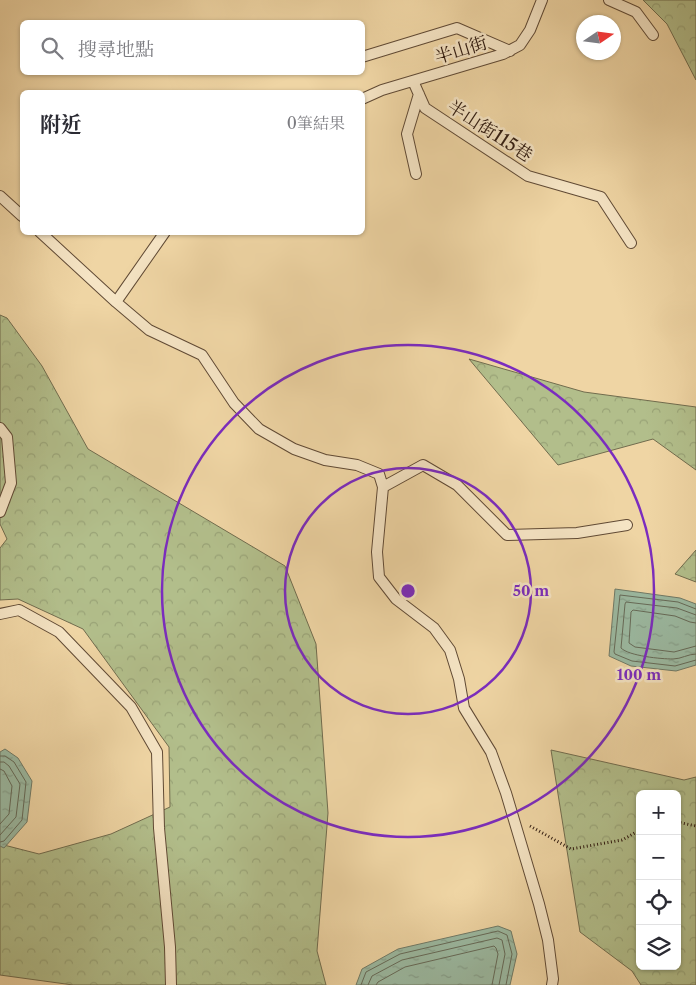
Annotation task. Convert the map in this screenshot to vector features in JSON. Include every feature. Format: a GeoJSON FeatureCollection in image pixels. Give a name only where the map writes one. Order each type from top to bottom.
{"type":"FeatureCollection","features":[{"type":"Feature","properties":{"kind":"lane","name":"半山街"},"geometry":{"type":"LineString","coordinates":[[365,98],[382,90],[510,51],[520,45],[530,30],[542,0]]}},
{"type":"Feature","properties":{"kind":"lane"},"geometry":{"type":"LineString","coordinates":[[609,0],[636,12],[653,35]]}},
{"type":"Feature","properties":{"kind":"lane"},"geometry":{"type":"LineString","coordinates":[[365,56],[457,28],[510,51]]}},
{"type":"Feature","properties":{"kind":"lane","name":"半山街115巷"},"geometry":{"type":"LineString","coordinates":[[412,81],[425,108],[528,176],[601,197],[631,243]]}},
{"type":"Feature","properties":{"kind":"lane"},"geometry":{"type":"LineString","coordinates":[[416,174],[407,134],[419,94]]}},
{"type":"Feature","properties":{"kind":"lane"},"geometry":{"type":"LineString","coordinates":[[0,196],[20,214]]}},
{"type":"Feature","properties":{"kind":"lane"},"geometry":{"type":"LineString","coordinates":[[43,235],[149,330],[202,355],[234,403],[259,429],[294,450],[326,460],[357,465],[379,474],[383,487],[376,552],[379,577],[396,600],[434,628],[450,650],[459,679],[464,708],[491,752],[513,816],[546,931],[553,979],[552,985]]}},
{"type":"Feature","properties":{"kind":"lane"},"geometry":{"type":"LineString","coordinates":[[116,302],[163,235]]}},
{"type":"Feature","properties":{"kind":"lane"},"geometry":{"type":"LineString","coordinates":[[0,428],[7,437],[11,483],[0,512]]}},
{"type":"Feature","properties":{"kind":"lane"},"geometry":{"type":"LineString","coordinates":[[383,487],[423,465],[457,485],[507,535],[577,533],[627,526]]}},
{"type":"Feature","properties":{"kind":"lane"},"geometry":{"type":"LineString","coordinates":[[0,614],[19,610],[59,632],[131,707],[157,752],[158,828],[170,947],[171,985]]}},
{"type":"Feature","properties":{"kind":"path"},"geometry":{"type":"LineString","coordinates":[[513,816],[571,849],[622,840],[636,832]]}},
{"type":"Feature","properties":{"kind":"path"},"geometry":{"type":"LineString","coordinates":[[681,823],[696,826]]}},
{"type":"Feature","properties":{"kind":"green space"},"geometry":{"type":"Polygon","coordinates":[[[643,0],[696,0],[696,80],[667,24],[643,0]]]}},
{"type":"Feature","properties":{"kind":"green space"},"geometry":{"type":"Polygon","coordinates":[[[0,315],[7,318],[42,366],[88,449],[285,566],[316,644],[328,813],[317,951],[326,985],[73,985],[0,975],[0,844],[39,854],[111,834],[170,807],[169,747],[83,629],[18,599],[0,600],[0,548],[7,539],[0,524],[0,315]]]}},
{"type":"Feature","properties":{"kind":"green space"},"geometry":{"type":"Polygon","coordinates":[[[469,359],[584,392],[696,407],[696,470],[653,439],[558,465],[469,359]]]}},
{"type":"Feature","properties":{"kind":"green space"},"geometry":{"type":"Polygon","coordinates":[[[696,550],[696,582],[675,574],[696,550]]]}},
{"type":"Feature","properties":{"kind":"green space"},"geometry":{"type":"Polygon","coordinates":[[[551,750],[684,780],[696,777],[696,985],[641,985],[632,971],[580,932],[551,750]]]}},
{"type":"Feature","properties":{"kind":"water"},"geometry":{"type":"Polygon","coordinates":[[[615,589],[680,598],[696,604],[696,665],[676,671],[631,666],[609,656],[615,589]]]}},
{"type":"Feature","properties":{"kind":"water"},"geometry":{"type":"Polygon","coordinates":[[[5,749],[18,758],[32,781],[27,822],[4,848],[0,846],[0,752],[5,749]]]}},
{"type":"Feature","properties":{"kind":"water"},"geometry":{"type":"Polygon","coordinates":[[[498,926],[511,931],[517,954],[510,985],[356,985],[362,969],[398,949],[498,926]]]}}]}
